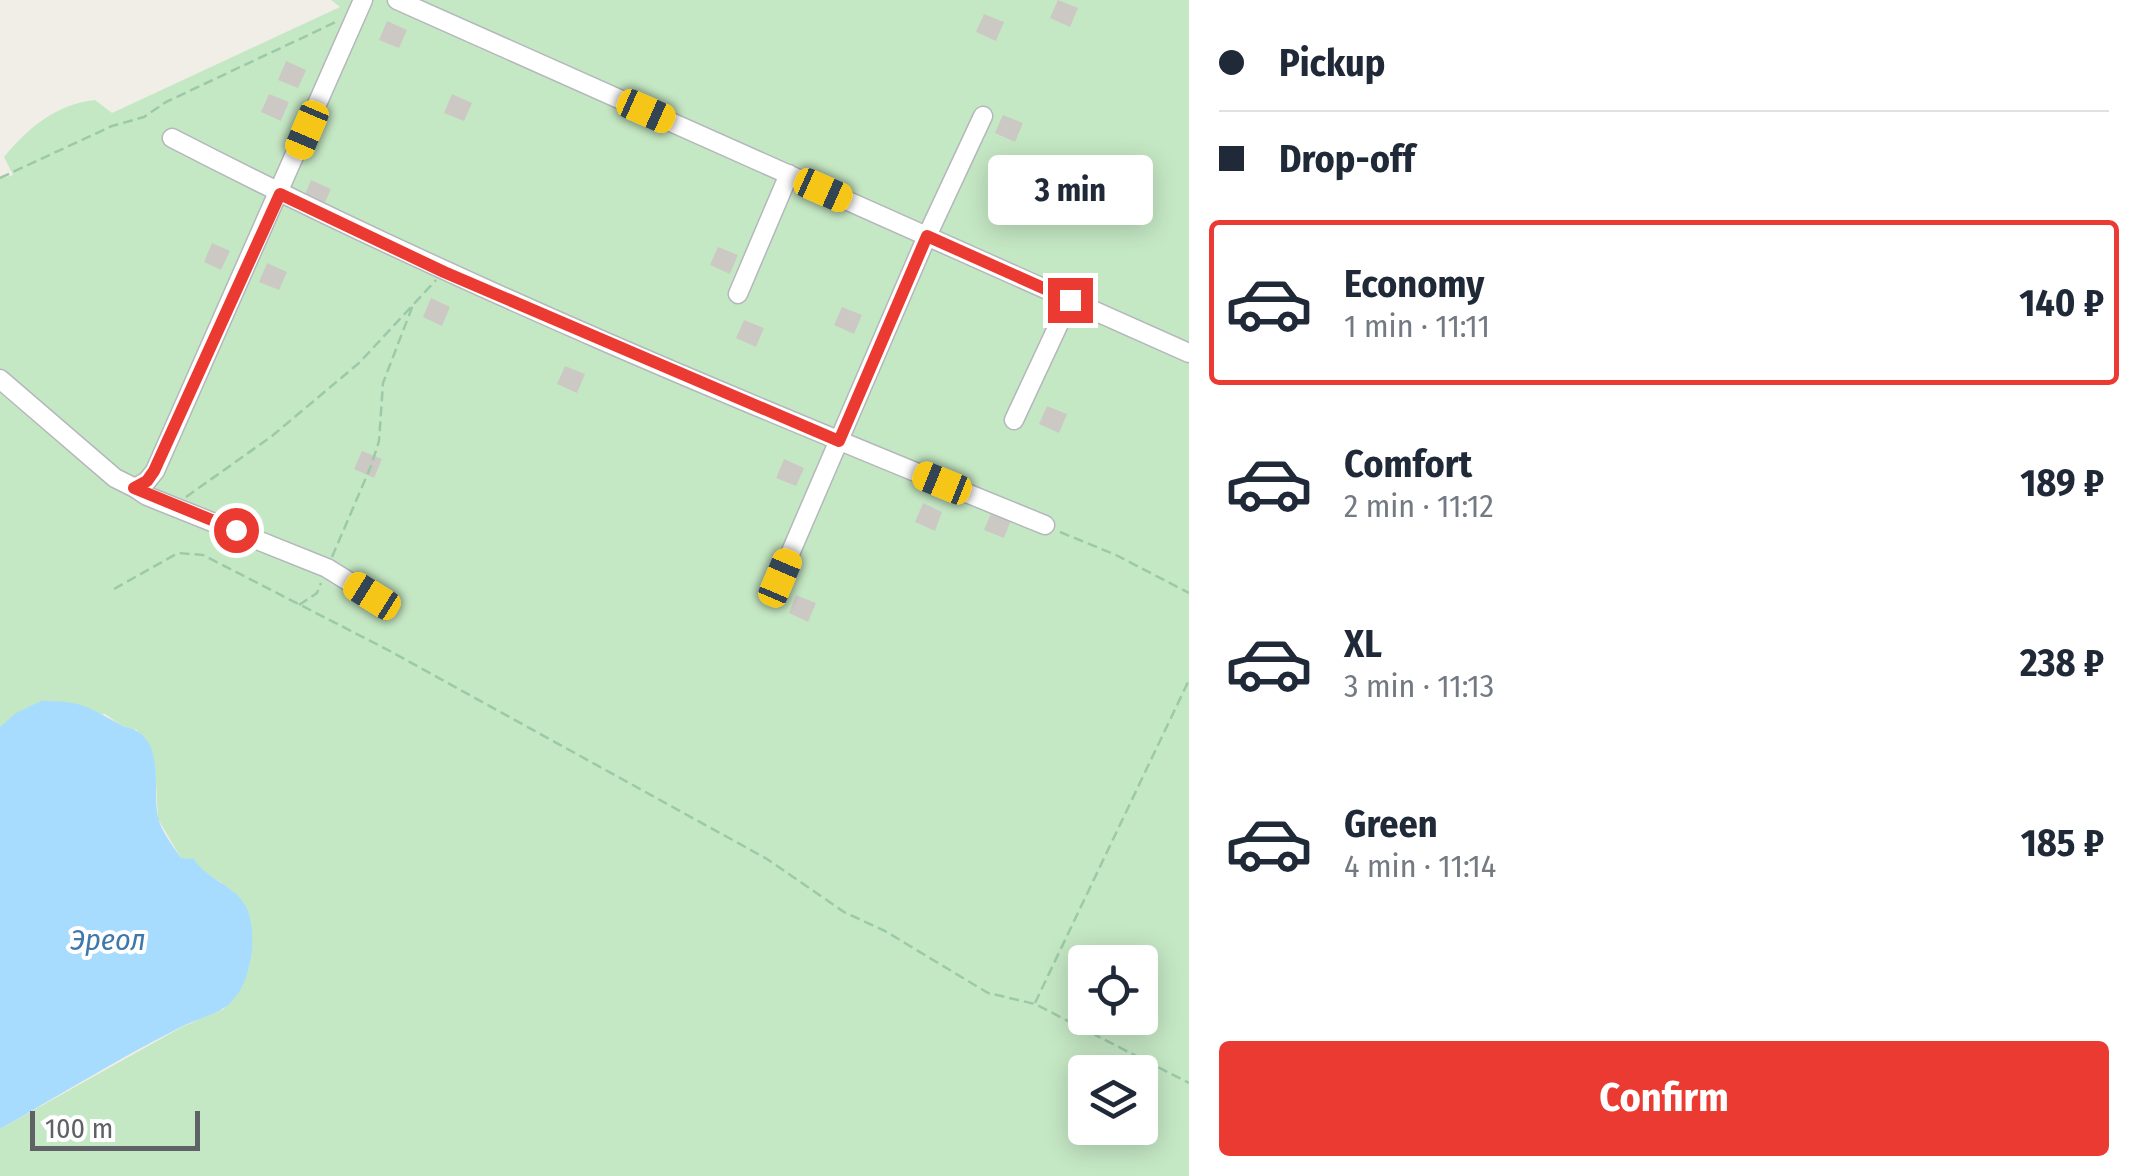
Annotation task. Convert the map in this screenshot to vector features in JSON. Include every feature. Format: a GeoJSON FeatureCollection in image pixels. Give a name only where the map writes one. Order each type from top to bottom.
{"type":"FeatureCollection","features":[{"type":"Feature","properties":{"kind":"lane"},"geometry":{"type":"LineString","coordinates":[[134,488],[147,481],[154,471],[363,0]]}},
{"type":"Feature","properties":{"kind":"lane"},"geometry":{"type":"LineString","coordinates":[[397,0],[1189,352]]}},
{"type":"Feature","properties":{"kind":"lane"},"geometry":{"type":"LineString","coordinates":[[780,578],[983,116]]}},
{"type":"Feature","properties":{"kind":"lane"},"geometry":{"type":"LineString","coordinates":[[172,138],[444,272],[1044,526]]}},
{"type":"Feature","properties":{"kind":"lane"},"geometry":{"type":"LineString","coordinates":[[738,294],[788,174]]}},
{"type":"Feature","properties":{"kind":"lane"},"geometry":{"type":"LineString","coordinates":[[1014,420],[1070,300]]}},
{"type":"Feature","properties":{"kind":"lane"},"geometry":{"type":"LineString","coordinates":[[0,379],[115,478],[327,568],[372,596]]}},
{"type":"Feature","properties":{"kind":"path"},"geometry":{"type":"LineString","coordinates":[[0,178],[112,126],[144,117],[166,102],[347,16]]}},
{"type":"Feature","properties":{"kind":"path"},"geometry":{"type":"LineString","coordinates":[[175,506],[272,436],[359,363],[444,272]]}},
{"type":"Feature","properties":{"kind":"path"},"geometry":{"type":"LineString","coordinates":[[298,606],[317,592],[370,466],[378,441],[384,383],[414,304]]}},
{"type":"Feature","properties":{"kind":"path"},"geometry":{"type":"LineString","coordinates":[[1044,526],[1131,562],[1189,593]]}},
{"type":"Feature","properties":{"kind":"path"},"geometry":{"type":"LineString","coordinates":[[114,588],[178,554],[203,555],[388,650],[766,859],[844,912],[885,931],[988,993],[1035,1004],[1189,1083]]}},
{"type":"Feature","properties":{"kind":"path"},"geometry":{"type":"LineString","coordinates":[[1035,1004],[1189,680]]}},
{"type":"Feature","properties":{"kind":"green space"},"geometry":{"type":"Polygon","coordinates":[[[331,0],[1189,0],[1189,1176],[0,1176],[0,1129],[182,1027],[224,1009],[249,968],[252,932],[222,883],[181,858],[158,819],[155,764],[137,730],[122,726],[105,714],[0,727],[0,179],[13,175],[4,157],[33,127],[55,112],[95,100],[112,113],[340,7],[331,0]]]}},
{"type":"Feature","properties":{"kind":"water","name":"Эреол"},"geometry":{"type":"Polygon","coordinates":[[[41,701],[83,706],[144,737],[154,757],[162,828],[181,858],[194,859],[243,902],[251,921],[251,956],[240,990],[223,1009],[135,1051],[0,1129],[0,727],[16,713],[41,701]]]}},
{"type":"Feature","properties":{"kind":"building"},"geometry":{"type":"Polygon","coordinates":[[[1058,0],[1078,8],[1070,27],[1050,18],[1058,0]]]}},
{"type":"Feature","properties":{"kind":"building"},"geometry":{"type":"Polygon","coordinates":[[[984,14],[1004,22],[996,41],[976,32],[984,14]]]}},
{"type":"Feature","properties":{"kind":"building"},"geometry":{"type":"Polygon","coordinates":[[[387,21],[407,30],[399,48],[379,40],[387,21]]]}},
{"type":"Feature","properties":{"kind":"building"},"geometry":{"type":"Polygon","coordinates":[[[286,61],[306,70],[298,88],[278,80],[286,61]]]}},
{"type":"Feature","properties":{"kind":"building"},"geometry":{"type":"Polygon","coordinates":[[[269,94],[289,102],[281,121],[261,112],[269,94]]]}},
{"type":"Feature","properties":{"kind":"building"},"geometry":{"type":"Polygon","coordinates":[[[452,94],[472,103],[464,121],[444,113],[452,94]]]}},
{"type":"Feature","properties":{"kind":"building"},"geometry":{"type":"Polygon","coordinates":[[[1003,115],[1023,123],[1015,142],[995,133],[1003,115]]]}},
{"type":"Feature","properties":{"kind":"building"},"geometry":{"type":"Polygon","coordinates":[[[311,180],[331,189],[323,207],[303,199],[311,180]]]}},
{"type":"Feature","properties":{"kind":"building"},"geometry":{"type":"Polygon","coordinates":[[[212,243],[230,251],[221,270],[204,262],[212,243]]]}},
{"type":"Feature","properties":{"kind":"building"},"geometry":{"type":"Polygon","coordinates":[[[718,247],[738,255],[730,274],[710,265],[718,247]]]}},
{"type":"Feature","properties":{"kind":"building"},"geometry":{"type":"Polygon","coordinates":[[[267,263],[287,272],[279,290],[259,282],[267,263]]]}},
{"type":"Feature","properties":{"kind":"building"},"geometry":{"type":"Polygon","coordinates":[[[431,298],[450,307],[442,326],[423,317],[431,298]]]}},
{"type":"Feature","properties":{"kind":"building"},"geometry":{"type":"Polygon","coordinates":[[[842,307],[862,315],[854,334],[834,325],[842,307]]]}},
{"type":"Feature","properties":{"kind":"building"},"geometry":{"type":"Polygon","coordinates":[[[744,320],[764,328],[756,347],[736,338],[744,320]]]}},
{"type":"Feature","properties":{"kind":"building"},"geometry":{"type":"Polygon","coordinates":[[[565,366],[585,374],[577,393],[557,384],[565,366]]]}},
{"type":"Feature","properties":{"kind":"building"},"geometry":{"type":"Polygon","coordinates":[[[1047,406],[1067,414],[1059,433],[1039,424],[1047,406]]]}},
{"type":"Feature","properties":{"kind":"building"},"geometry":{"type":"Polygon","coordinates":[[[362,451],[382,459],[374,478],[354,469],[362,451]]]}},
{"type":"Feature","properties":{"kind":"building"},"geometry":{"type":"Polygon","coordinates":[[[784,459],[804,468],[796,486],[776,478],[784,459]]]}},
{"type":"Feature","properties":{"kind":"building"},"geometry":{"type":"Polygon","coordinates":[[[923,503],[942,512],[935,531],[915,522],[923,503]]]}},
{"type":"Feature","properties":{"kind":"building"},"geometry":{"type":"Polygon","coordinates":[[[992,511],[1011,520],[1004,538],[984,530],[992,511]]]}},
{"type":"Feature","properties":{"kind":"building"},"geometry":{"type":"Polygon","coordinates":[[[796,595],[816,603],[808,622],[789,613],[796,595]]]}},
{"type":"Feature","properties":{"kind":"route"},"geometry":{"type":"LineString","coordinates":[[236,530],[134,488],[147,481],[154,471],[280,194],[444,272],[839,441],[927,236],[1070,300]]}}]}
